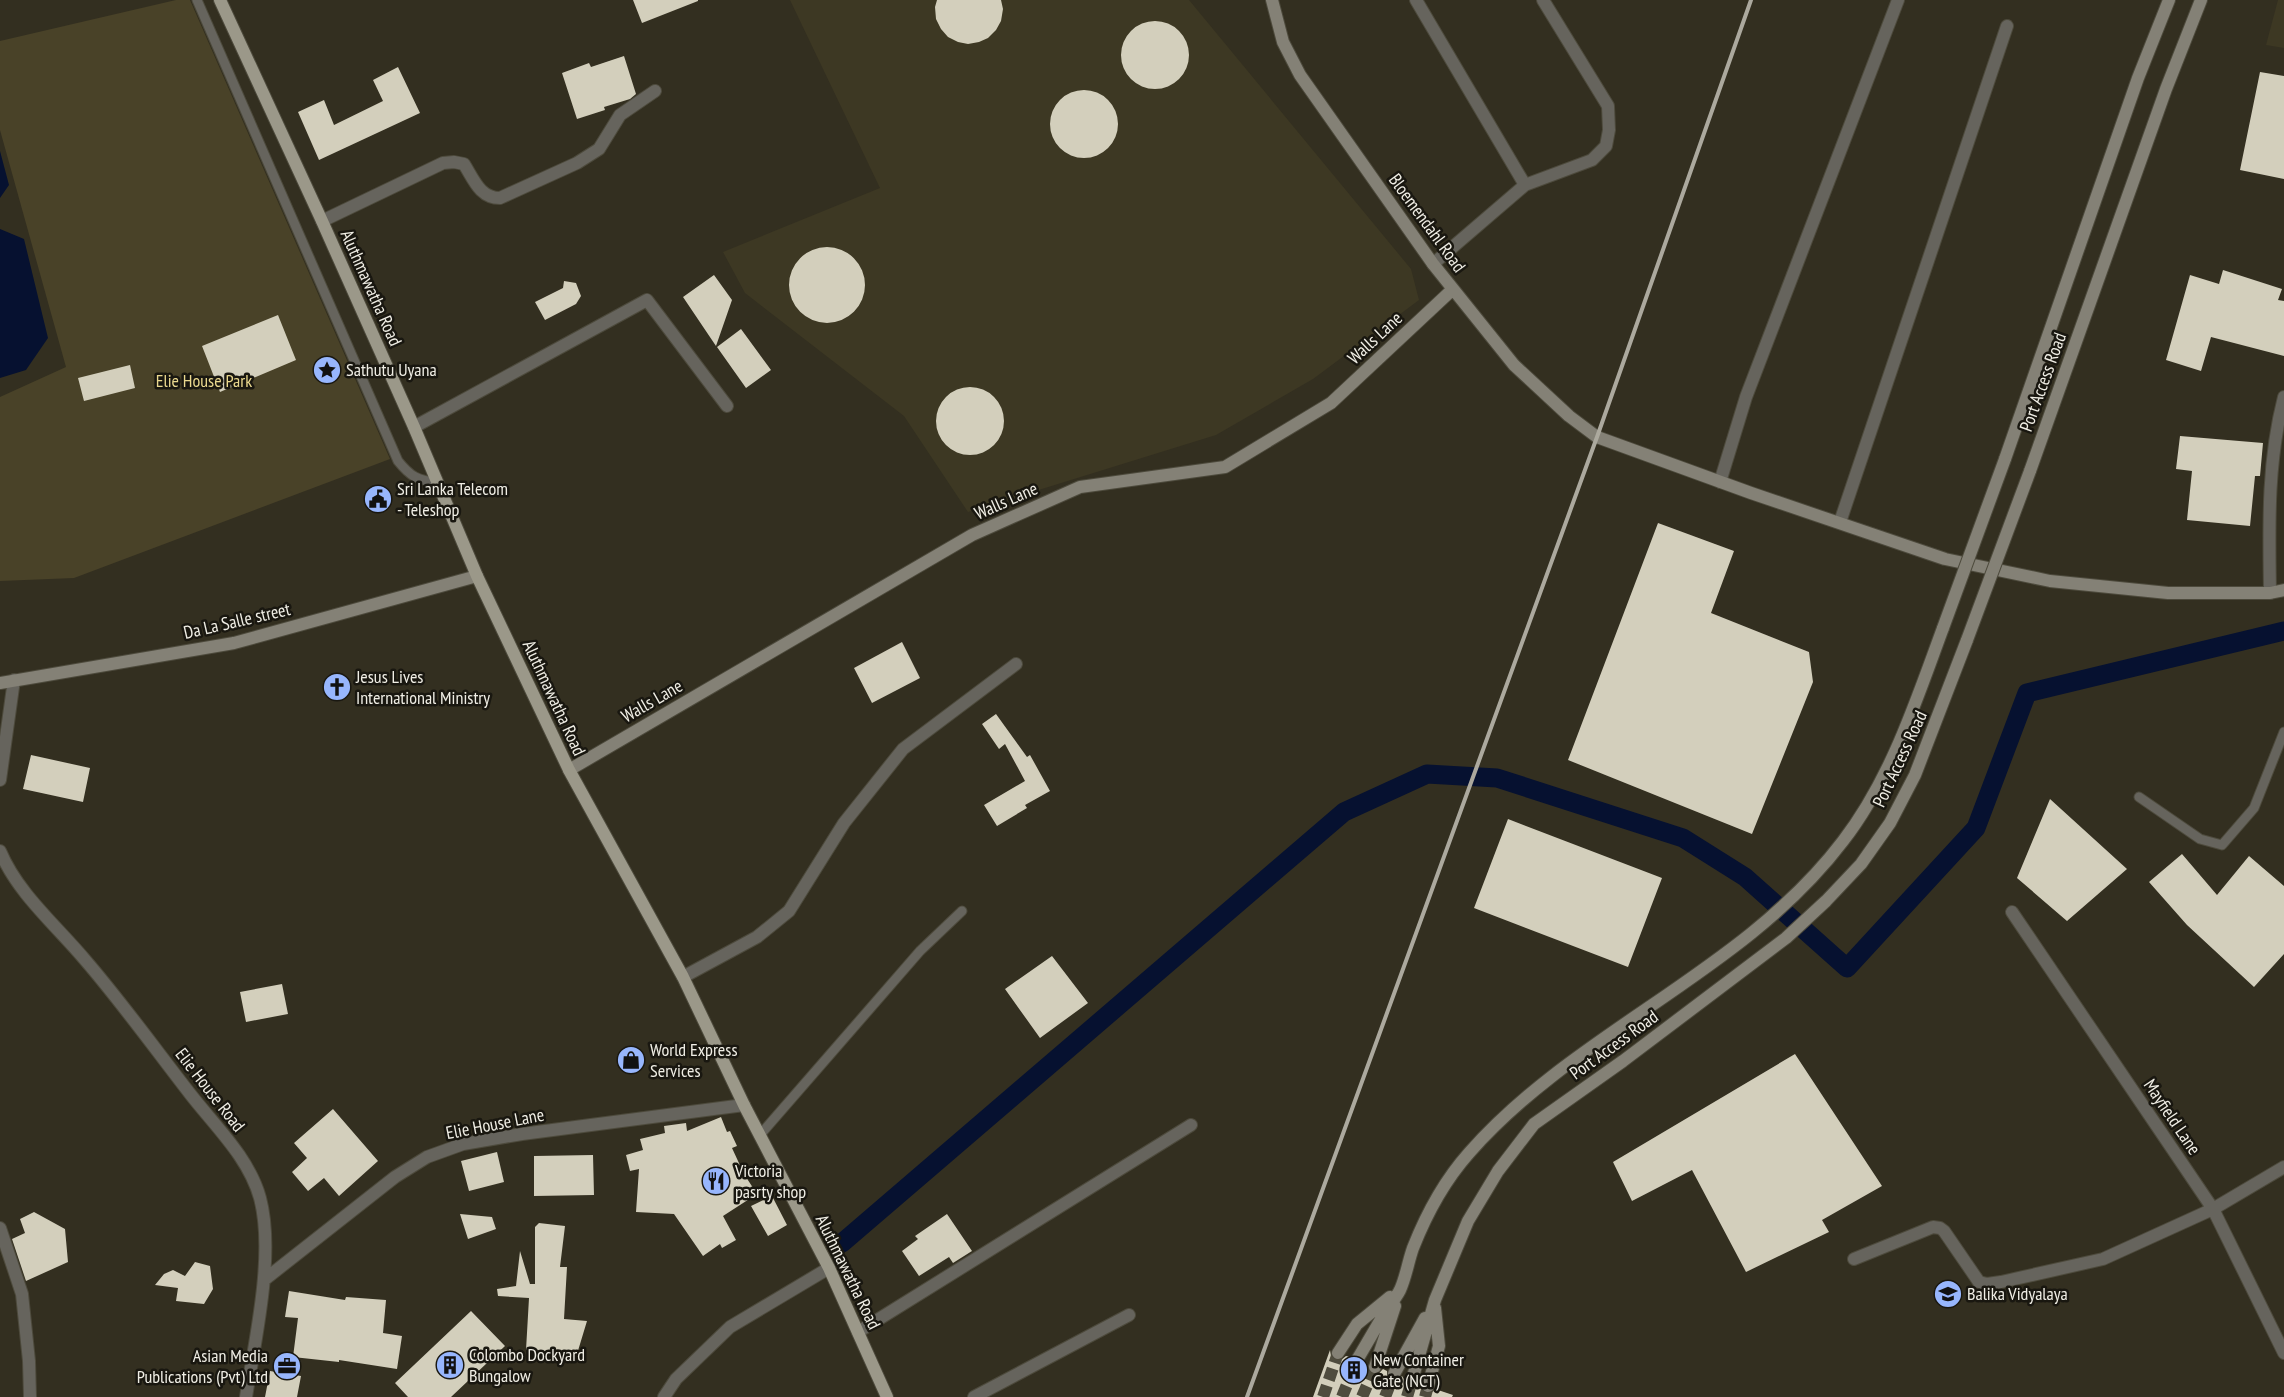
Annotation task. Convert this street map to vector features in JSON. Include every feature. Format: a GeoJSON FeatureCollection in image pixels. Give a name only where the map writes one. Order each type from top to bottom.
{"type":"FeatureCollection","features":[{"type":"Feature","properties":{"kind":"main road","name":"Aluthmawatha Road"},"geometry":{"type":"LineString","coordinates":[[220,0],[414,427],[477,576],[569,770],[683,977],[744,1105],[829,1268],[887,1397]]}},
{"type":"Feature","properties":{"kind":"main road","name":"Bloemendahl Road"},"geometry":{"type":"LineString","coordinates":[[1272,0],[1283,42],[1300,75],[1433,264],[1514,365],[1569,416],[1597,437],[1720,482],[1945,559],[2050,581],[2168,593],[2270,593],[2284,590]]}},
{"type":"Feature","properties":{"kind":"main road","name":"Port Access Road"},"geometry":{"type":"LineString","coordinates":[[1357,1360],[1400,1290],[1413,1248],[1432,1204],[1468,1153],[1526,1097],[1573,1059],[1730,950],[1791,898],[1820,870],[1845,840],[1891,760],[1913,711],[2005,459],[2138,78],[2169,0]]}},
{"type":"Feature","properties":{"kind":"main road","name":"Port Access Road"},"geometry":{"type":"LineString","coordinates":[[1412,1380],[1435,1300],[1468,1221],[1498,1171],[1534,1124],[1623,1062],[1786,938],[1826,901],[1861,864],[1890,823],[1915,775],[1968,640],[2166,89],[2201,0]]}},
{"type":"Feature","properties":{"kind":"main road","name":"Walls Lane"},"geometry":{"type":"LineString","coordinates":[[569,770],[972,535],[1080,487],[1225,467],[1331,403],[1453,289]]}},
{"type":"Feature","properties":{"kind":"main road","name":"Da La Salle street"},"geometry":{"type":"LineString","coordinates":[[0,683],[234,643],[477,576]]}},
{"type":"Feature","properties":{"kind":"main road"},"geometry":{"type":"LineString","coordinates":[[1338,1353],[1357,1324],[1400,1290]]}},
{"type":"Feature","properties":{"kind":"main road"},"geometry":{"type":"LineString","coordinates":[[1375,1367],[1400,1290]]}},
{"type":"Feature","properties":{"kind":"main road"},"geometry":{"type":"LineString","coordinates":[[1394,1374],[1435,1300]]}},
{"type":"Feature","properties":{"kind":"main road"},"geometry":{"type":"LineString","coordinates":[[1428,1386],[1439,1346],[1435,1300]]}},
{"type":"Feature","properties":{"kind":"street"},"geometry":{"type":"LineString","coordinates":[[1416,0],[1525,185]]}},
{"type":"Feature","properties":{"kind":"street"},"geometry":{"type":"LineString","coordinates":[[1433,264],[1525,185],[1592,160],[1606,146],[1609,130],[1608,106],[1543,0]]}},
{"type":"Feature","properties":{"kind":"street"},"geometry":{"type":"LineString","coordinates":[[1720,482],[1746,397],[1898,0]]}},
{"type":"Feature","properties":{"kind":"street"},"geometry":{"type":"LineString","coordinates":[[1840,522],[2007,26]]}},
{"type":"Feature","properties":{"kind":"street"},"geometry":{"type":"LineString","coordinates":[[322,221],[443,163],[454,162],[464,164],[482,193],[491,198],[500,198],[577,163],[599,149],[620,115],[655,91]]}},
{"type":"Feature","properties":{"kind":"street"},"geometry":{"type":"LineString","coordinates":[[414,427],[647,300],[728,406]]}},
{"type":"Feature","properties":{"kind":"street"},"geometry":{"type":"LineString","coordinates":[[2270,593],[2268,500],[2277,422],[2284,397]]}},
{"type":"Feature","properties":{"kind":"street"},"geometry":{"type":"LineString","coordinates":[[683,977],[757,937],[789,911],[844,822],[903,749],[1016,664]]}},
{"type":"Feature","properties":{"kind":"street"},"geometry":{"type":"LineString","coordinates":[[0,780],[14,680]]}},
{"type":"Feature","properties":{"kind":"street","name":"Elie House Road"},"geometry":{"type":"LineString","coordinates":[[0,851],[20,886],[112,991],[222,1132],[249,1170],[260,1198],[264,1229],[264,1280],[246,1397]]}},
{"type":"Feature","properties":{"kind":"street","name":"Mayfield Lane"},"geometry":{"type":"LineString","coordinates":[[2012,912],[2213,1209],[2284,1353]]}},
{"type":"Feature","properties":{"kind":"street","name":"Elie House Lane"},"geometry":{"type":"LineString","coordinates":[[264,1280],[394,1176],[427,1157],[463,1144],[744,1105]]}},
{"type":"Feature","properties":{"kind":"street"},"geometry":{"type":"LineString","coordinates":[[858,1332],[1191,1125]]}},
{"type":"Feature","properties":{"kind":"street"},"geometry":{"type":"LineString","coordinates":[[1854,1260],[1933,1226],[1944,1231],[1979,1282],[1987,1284],[2001,1282],[2103,1259],[2213,1209],[2284,1167]]}},
{"type":"Feature","properties":{"kind":"street"},"geometry":{"type":"LineString","coordinates":[[0,1228],[22,1294],[29,1361],[30,1397]]}},
{"type":"Feature","properties":{"kind":"street"},"geometry":{"type":"LineString","coordinates":[[664,1397],[676,1379],[730,1327],[829,1268]]}},
{"type":"Feature","properties":{"kind":"street"},"geometry":{"type":"LineString","coordinates":[[974,1397],[1129,1315]]}},
{"type":"Feature","properties":{"kind":"lane"},"geometry":{"type":"LineString","coordinates":[[197,0],[398,461],[409,475],[427,482],[437,482]]}},
{"type":"Feature","properties":{"kind":"lane"},"geometry":{"type":"LineString","coordinates":[[2138,797],[2200,839],[2222,845],[2254,808],[2284,732]]}},
{"type":"Feature","properties":{"kind":"lane"},"geometry":{"type":"LineString","coordinates":[[760,1135],[920,951],[962,911]]}},
{"type":"Feature","properties":{"kind":"shaded area"},"geometry":{"type":"Polygon","coordinates":[[[790,0],[1189,0],[1411,269],[1419,300],[1313,379],[1216,435],[968,512],[904,416],[745,293],[723,252],[880,188],[790,0]]]}},
{"type":"Feature","properties":{"kind":"shaded area"},"geometry":{"type":"Polygon","coordinates":[[[2278,0],[2284,0],[2284,48],[2266,45],[2278,0]]]}},
{"type":"Feature","properties":{"kind":"green space","name":"Elie House Park"},"geometry":{"type":"Polygon","coordinates":[[[176,0],[190,0],[390,459],[74,578],[0,581],[0,397],[66,367],[0,130],[0,41],[176,0]]]}},
{"type":"Feature","properties":{"kind":"water"},"geometry":{"type":"Polygon","coordinates":[[[0,151],[9,185],[0,198],[0,151]]]}},
{"type":"Feature","properties":{"kind":"water"},"geometry":{"type":"Polygon","coordinates":[[[0,229],[24,239],[48,338],[26,370],[0,378],[0,229]]]}},
{"type":"Feature","properties":{"kind":"building"},"geometry":{"type":"Polygon","coordinates":[[[633,0],[698,0],[698,1],[642,23],[633,0]]]}},
{"type":"Feature","properties":{"kind":"building"},"geometry":{"type":"Polygon","coordinates":[[[937,0],[1001,0],[1003,9],[1001,21],[988,38],[968,44],[958,42],[948,37],[936,19],[935,7],[937,0]]]}},
{"type":"Feature","properties":{"kind":"building"},"geometry":{"type":"Polygon","coordinates":[[[1155,21],[1168,24],[1179,31],[1186,42],[1189,55],[1186,68],[1179,79],[1168,86],[1155,89],[1142,86],[1131,79],[1124,68],[1121,55],[1124,42],[1131,31],[1142,24],[1155,21]]]}},
{"type":"Feature","properties":{"kind":"building"},"geometry":{"type":"Polygon","coordinates":[[[624,56],[636,94],[630,99],[604,107],[605,110],[577,119],[562,73],[589,63],[591,67],[624,56]]]}},
{"type":"Feature","properties":{"kind":"building"},"geometry":{"type":"Polygon","coordinates":[[[398,67],[420,113],[319,160],[298,112],[324,100],[334,125],[383,101],[373,80],[398,67]]]}},
{"type":"Feature","properties":{"kind":"building"},"geometry":{"type":"Polygon","coordinates":[[[2260,72],[2284,76],[2284,179],[2240,170],[2260,72]]]}},
{"type":"Feature","properties":{"kind":"building"},"geometry":{"type":"Polygon","coordinates":[[[1084,90],[1097,93],[1108,100],[1115,111],[1118,124],[1115,137],[1108,148],[1097,155],[1084,158],[1071,155],[1060,148],[1053,137],[1050,124],[1053,111],[1060,100],[1071,93],[1084,90]]]}},
{"type":"Feature","properties":{"kind":"building"},"geometry":{"type":"Polygon","coordinates":[[[827,247],[842,250],[854,258],[862,270],[865,285],[862,300],[854,312],[842,320],[827,323],[812,320],[800,312],[792,300],[789,285],[792,270],[800,258],[812,250],[827,247]]]}},
{"type":"Feature","properties":{"kind":"building"},"geometry":{"type":"Polygon","coordinates":[[[2223,270],[2282,289],[2278,300],[2284,301],[2284,356],[2211,337],[2201,371],[2166,360],[2190,275],[2219,284],[2223,270]]]}},
{"type":"Feature","properties":{"kind":"building"},"geometry":{"type":"Polygon","coordinates":[[[714,275],[732,300],[716,346],[683,297],[714,275]]]}},
{"type":"Feature","properties":{"kind":"building"},"geometry":{"type":"Polygon","coordinates":[[[564,281],[576,283],[581,296],[576,304],[545,320],[535,302],[563,288],[564,281]]]}},
{"type":"Feature","properties":{"kind":"building"},"geometry":{"type":"Polygon","coordinates":[[[278,315],[296,360],[220,392],[202,346],[278,315]]]}},
{"type":"Feature","properties":{"kind":"building"},"geometry":{"type":"Polygon","coordinates":[[[741,329],[771,370],[746,388],[717,347],[741,329]]]}},
{"type":"Feature","properties":{"kind":"building"},"geometry":{"type":"Polygon","coordinates":[[[130,365],[135,388],[84,401],[78,378],[130,365]]]}},
{"type":"Feature","properties":{"kind":"building"},"geometry":{"type":"Polygon","coordinates":[[[970,387],[983,390],[994,397],[1001,408],[1004,421],[1001,434],[994,445],[983,452],[970,455],[957,452],[946,445],[939,434],[936,421],[939,408],[946,397],[957,390],[970,387]]]}},
{"type":"Feature","properties":{"kind":"building"},"geometry":{"type":"Polygon","coordinates":[[[2180,436],[2263,443],[2260,476],[2255,476],[2250,526],[2187,520],[2192,471],[2176,469],[2180,436]]]}},
{"type":"Feature","properties":{"kind":"building"},"geometry":{"type":"Polygon","coordinates":[[[1658,523],[1734,551],[1711,613],[1809,652],[1813,682],[1752,834],[1568,760],[1658,523]]]}},
{"type":"Feature","properties":{"kind":"building"},"geometry":{"type":"Polygon","coordinates":[[[902,642],[920,678],[872,703],[854,668],[902,642]]]}},
{"type":"Feature","properties":{"kind":"building"},"geometry":{"type":"Polygon","coordinates":[[[996,714],[1027,757],[1030,755],[1050,791],[1025,805],[1027,808],[997,826],[984,805],[1025,781],[1005,744],[999,749],[982,724],[996,714]]]}},
{"type":"Feature","properties":{"kind":"building"},"geometry":{"type":"Polygon","coordinates":[[[31,755],[90,768],[83,802],[23,789],[31,755]]]}},
{"type":"Feature","properties":{"kind":"building"},"geometry":{"type":"Polygon","coordinates":[[[2050,799],[2127,869],[2067,921],[2017,878],[2050,799]]]}},
{"type":"Feature","properties":{"kind":"building"},"geometry":{"type":"Polygon","coordinates":[[[1508,819],[1662,878],[1628,967],[1474,908],[1508,819]]]}},
{"type":"Feature","properties":{"kind":"building"},"geometry":{"type":"Polygon","coordinates":[[[2182,854],[2217,895],[2249,856],[2284,886],[2284,954],[2254,987],[2187,925],[2149,882],[2182,854]]]}},
{"type":"Feature","properties":{"kind":"building"},"geometry":{"type":"Polygon","coordinates":[[[1052,956],[1088,1003],[1040,1038],[1005,989],[1052,956]]]}},
{"type":"Feature","properties":{"kind":"building"},"geometry":{"type":"Polygon","coordinates":[[[282,984],[288,1014],[246,1022],[240,992],[282,984]]]}},
{"type":"Feature","properties":{"kind":"building"},"geometry":{"type":"Polygon","coordinates":[[[1795,1054],[1882,1186],[1822,1220],[1829,1232],[1746,1272],[1692,1170],[1632,1201],[1613,1162],[1795,1054]]]}},
{"type":"Feature","properties":{"kind":"building"},"geometry":{"type":"Polygon","coordinates":[[[333,1109],[378,1161],[339,1196],[324,1178],[308,1191],[292,1172],[307,1158],[294,1143],[333,1109]]]}},
{"type":"Feature","properties":{"kind":"building"},"geometry":{"type":"Polygon","coordinates":[[[721,1117],[727,1132],[730,1131],[737,1146],[732,1148],[744,1174],[757,1194],[723,1216],[736,1240],[722,1248],[720,1244],[703,1256],[674,1214],[636,1212],[639,1169],[630,1171],[626,1155],[643,1150],[640,1139],[665,1133],[664,1126],[686,1123],[687,1131],[721,1117]]]}},
{"type":"Feature","properties":{"kind":"building"},"geometry":{"type":"Polygon","coordinates":[[[497,1152],[504,1182],[469,1191],[461,1161],[497,1152]]]}},
{"type":"Feature","properties":{"kind":"building"},"geometry":{"type":"Polygon","coordinates":[[[593,1155],[594,1195],[534,1196],[534,1156],[593,1155]]]}},
{"type":"Feature","properties":{"kind":"building"},"geometry":{"type":"Polygon","coordinates":[[[772,1196],[787,1225],[768,1236],[751,1206],[772,1196]]]}},
{"type":"Feature","properties":{"kind":"building"},"geometry":{"type":"Polygon","coordinates":[[[34,1212],[65,1229],[68,1262],[26,1281],[12,1239],[25,1233],[20,1219],[34,1212]]]}},
{"type":"Feature","properties":{"kind":"building"},"geometry":{"type":"Polygon","coordinates":[[[460,1214],[492,1217],[496,1229],[468,1239],[460,1214]]]}},
{"type":"Feature","properties":{"kind":"building"},"geometry":{"type":"Polygon","coordinates":[[[947,1214],[972,1251],[953,1263],[949,1257],[919,1276],[902,1251],[918,1239],[915,1236],[947,1214]]]}},
{"type":"Feature","properties":{"kind":"building"},"geometry":{"type":"Polygon","coordinates":[[[539,1223],[565,1226],[560,1267],[567,1267],[564,1319],[587,1321],[577,1354],[526,1350],[529,1298],[498,1296],[497,1289],[516,1286],[520,1251],[530,1284],[535,1284],[535,1227],[539,1223]]]}},
{"type":"Feature","properties":{"kind":"building"},"geometry":{"type":"Polygon","coordinates":[[[195,1262],[210,1266],[213,1289],[204,1304],[176,1301],[178,1288],[155,1285],[164,1274],[173,1270],[185,1276],[195,1262]]]}},
{"type":"Feature","properties":{"kind":"building"},"geometry":{"type":"Polygon","coordinates":[[[289,1291],[345,1300],[346,1297],[386,1300],[383,1333],[402,1336],[397,1369],[339,1360],[339,1362],[293,1357],[298,1318],[285,1317],[289,1291]]]}},
{"type":"Feature","properties":{"kind":"building","name":"Colombo Dockyard Bungalow"},"geometry":{"type":"Polygon","coordinates":[[[471,1311],[505,1346],[451,1397],[408,1397],[395,1383],[471,1311]]]}},
{"type":"Feature","properties":{"kind":"building","name":"New Container Gate (NCT)"},"geometry":{"type":"Polygon","coordinates":[[[1330,1350],[1334,1360],[1341,1360],[1346,1356],[1350,1357],[1350,1364],[1353,1367],[1357,1368],[1365,1363],[1367,1364],[1367,1369],[1372,1375],[1377,1375],[1383,1369],[1387,1371],[1387,1378],[1391,1381],[1398,1381],[1402,1376],[1409,1388],[1414,1388],[1419,1383],[1420,1388],[1425,1394],[1430,1394],[1435,1389],[1453,1395],[1452,1397],[1313,1397],[1330,1350]]]}},
{"type":"Feature","properties":{"kind":"building"},"geometry":{"type":"Polygon","coordinates":[[[270,1371],[301,1376],[297,1397],[265,1397],[270,1371]]]}},
{"type":"Feature","properties":{"kind":"waterway"},"geometry":{"type":"LineString","coordinates":[[842,1243],[1344,812],[1427,774],[1497,778],[1683,838],[1745,877],[1847,968],[1976,828],[2027,693],[2284,631]]}},
{"type":"Feature","properties":{"kind":"tunnel"},"geometry":{"type":"LineString","coordinates":[[1323,1397],[1338,1353]]}},
{"type":"Feature","properties":{"kind":"tunnel"},"geometry":{"type":"LineString","coordinates":[[1342,1397],[1357,1360]]}},
{"type":"Feature","properties":{"kind":"tunnel"},"geometry":{"type":"LineString","coordinates":[[1362,1397],[1375,1367]]}},
{"type":"Feature","properties":{"kind":"tunnel"},"geometry":{"type":"LineString","coordinates":[[1385,1397],[1394,1374]]}},
{"type":"Feature","properties":{"kind":"tunnel"},"geometry":{"type":"LineString","coordinates":[[1407,1397],[1412,1380]]}},
{"type":"Feature","properties":{"kind":"tunnel"},"geometry":{"type":"LineString","coordinates":[[1425,1397],[1428,1386]]}},
{"type":"Feature","properties":{"kind":"railway"},"geometry":{"type":"LineString","coordinates":[[1247,1397],[1597,437],[1751,0]]}},
{"type":"Feature","properties":{"kind":"place","name":"Sathutu Uyana"},"geometry":{"type":"Point","coordinates":[327,370]}},
{"type":"Feature","properties":{"kind":"place","name":"Sri Lanka Telecom - Teleshop"},"geometry":{"type":"Point","coordinates":[378,499]}},
{"type":"Feature","properties":{"kind":"place","name":"Jesus Lives International Ministry"},"geometry":{"type":"Point","coordinates":[337,687]}},
{"type":"Feature","properties":{"kind":"place","name":"World Express Services"},"geometry":{"type":"Point","coordinates":[631,1060]}},
{"type":"Feature","properties":{"kind":"place","name":"Victoria pasrty shop"},"geometry":{"type":"Point","coordinates":[716,1181]}},
{"type":"Feature","properties":{"kind":"place","name":"Balika Vidyalaya"},"geometry":{"type":"Point","coordinates":[1948,1294]}},
{"type":"Feature","properties":{"kind":"place","name":"Colombo Dockyard Bungalow"},"geometry":{"type":"Point","coordinates":[450,1365]}},
{"type":"Feature","properties":{"kind":"place","name":"Asian Media Publications (Pvt) Ltd"},"geometry":{"type":"Point","coordinates":[287,1366]}},
{"type":"Feature","properties":{"kind":"place","name":"New Container Gate (NCT)"},"geometry":{"type":"Point","coordinates":[1354,1370]}}]}
